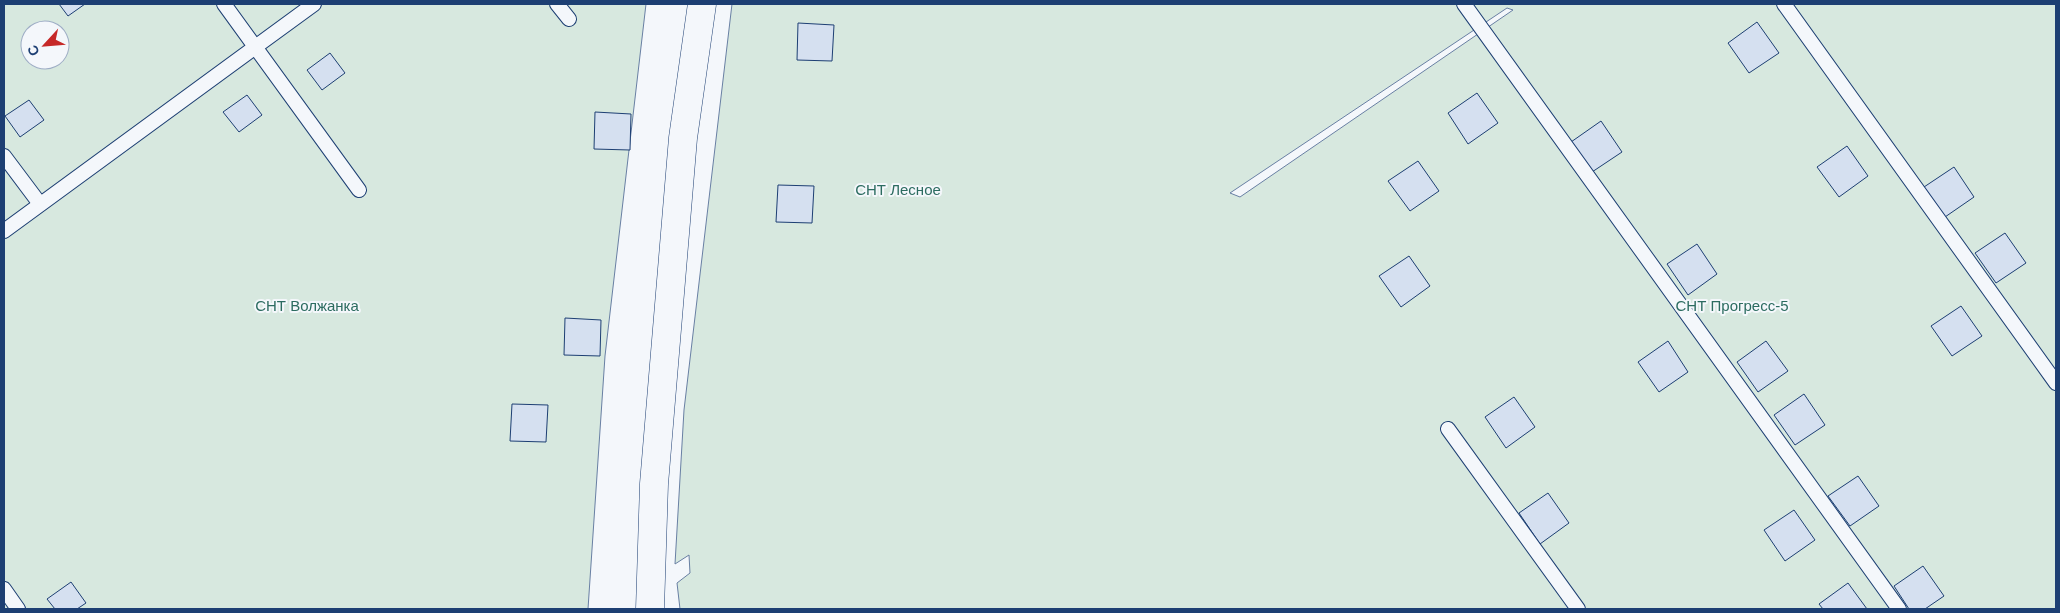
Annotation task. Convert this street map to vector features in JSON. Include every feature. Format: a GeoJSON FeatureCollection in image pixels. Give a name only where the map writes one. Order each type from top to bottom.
{"type":"FeatureCollection","features":[{"type":"Feature","properties":{"kind":"street"},"geometry":{"type":"LineString","coordinates":[[650,609],[654,484],[682,138],[702,4]]}},
{"type":"Feature","properties":{"kind":"lane"},"geometry":{"type":"LineString","coordinates":[[224,4],[359,190]]}},
{"type":"Feature","properties":{"kind":"lane"},"geometry":{"type":"LineString","coordinates":[[4,231],[314,4]]}},
{"type":"Feature","properties":{"kind":"lane"},"geometry":{"type":"LineString","coordinates":[[557,4],[569,20]]}},
{"type":"Feature","properties":{"kind":"lane"},"geometry":{"type":"LineString","coordinates":[[1464,4],[1899,609]]}},
{"type":"Feature","properties":{"kind":"lane"},"geometry":{"type":"LineString","coordinates":[[1784,4],[2056,383]]}},
{"type":"Feature","properties":{"kind":"lane"},"geometry":{"type":"LineString","coordinates":[[4,156],[40,204]]}},
{"type":"Feature","properties":{"kind":"lane"},"geometry":{"type":"LineString","coordinates":[[1448,429],[1578,609]]}},
{"type":"Feature","properties":{"kind":"lane"},"geometry":{"type":"LineString","coordinates":[[4,589],[18,609]]}},
{"type":"Feature","properties":{"kind":"green space","name":"СНТ Волжанка"},"geometry":{"type":"Polygon","coordinates":[[[4,4],[646,4],[605,356],[588,609],[4,609],[4,4]]]}},
{"type":"Feature","properties":{"kind":"green space","name":"СНТ Прогресс-5"},"geometry":{"type":"Polygon","coordinates":[[[732,4],[2056,4],[2056,609],[680,609],[677,583],[690,573],[689,555],[675,564],[684,410],[732,4]],[[1507,8],[1230,193],[1240,197],[1513,10],[1507,8]]]}},
{"type":"Feature","properties":{"kind":"building"},"geometry":{"type":"Polygon","coordinates":[[[59,4],[85,4],[68,16],[59,4]]]}},
{"type":"Feature","properties":{"kind":"building"},"geometry":{"type":"Polygon","coordinates":[[[1757,22],[1779,53],[1749,73],[1728,43],[1757,22]]]}},
{"type":"Feature","properties":{"kind":"building"},"geometry":{"type":"Polygon","coordinates":[[[798,23],[834,25],[832,61],[797,60],[798,23]]]}},
{"type":"Feature","properties":{"kind":"building"},"geometry":{"type":"Polygon","coordinates":[[[330,53],[345,73],[322,90],[307,70],[330,53]]]}},
{"type":"Feature","properties":{"kind":"building"},"geometry":{"type":"Polygon","coordinates":[[[1477,93],[1498,123],[1468,144],[1448,113],[1477,93]]]}},
{"type":"Feature","properties":{"kind":"building"},"geometry":{"type":"Polygon","coordinates":[[[247,95],[262,115],[239,132],[223,112],[247,95]]]}},
{"type":"Feature","properties":{"kind":"building"},"geometry":{"type":"Polygon","coordinates":[[[29,100],[44,120],[20,137],[5,116],[29,100]]]}},
{"type":"Feature","properties":{"kind":"building"},"geometry":{"type":"Polygon","coordinates":[[[595,112],[631,114],[630,150],[594,149],[595,112]]]}},
{"type":"Feature","properties":{"kind":"building"},"geometry":{"type":"Polygon","coordinates":[[[1601,121],[1622,152],[1592,172],[1571,142],[1601,121]]]}},
{"type":"Feature","properties":{"kind":"building"},"geometry":{"type":"Polygon","coordinates":[[[1847,146],[1868,176],[1839,197],[1817,167],[1847,146]]]}},
{"type":"Feature","properties":{"kind":"building"},"geometry":{"type":"Polygon","coordinates":[[[1418,161],[1439,191],[1410,211],[1388,181],[1418,161]]]}},
{"type":"Feature","properties":{"kind":"building"},"geometry":{"type":"Polygon","coordinates":[[[1954,167],[1974,197],[1945,217],[1924,187],[1954,167]]]}},
{"type":"Feature","properties":{"kind":"building"},"geometry":{"type":"Polygon","coordinates":[[[778,185],[814,186],[812,223],[776,222],[778,185]]]}},
{"type":"Feature","properties":{"kind":"building"},"geometry":{"type":"Polygon","coordinates":[[[2005,233],[2026,263],[1996,283],[1975,253],[2005,233]]]}},
{"type":"Feature","properties":{"kind":"building"},"geometry":{"type":"Polygon","coordinates":[[[1697,244],[1717,274],[1688,295],[1667,264],[1697,244]]]}},
{"type":"Feature","properties":{"kind":"building"},"geometry":{"type":"Polygon","coordinates":[[[1409,256],[1430,286],[1401,307],[1379,276],[1409,256]]]}},
{"type":"Feature","properties":{"kind":"building"},"geometry":{"type":"Polygon","coordinates":[[[1961,306],[1982,336],[1952,356],[1931,326],[1961,306]]]}},
{"type":"Feature","properties":{"kind":"building"},"geometry":{"type":"Polygon","coordinates":[[[565,318],[601,320],[600,356],[564,355],[565,318]]]}},
{"type":"Feature","properties":{"kind":"building"},"geometry":{"type":"Polygon","coordinates":[[[1668,341],[1688,372],[1659,392],[1638,362],[1668,341]]]}},
{"type":"Feature","properties":{"kind":"building"},"geometry":{"type":"Polygon","coordinates":[[[1766,341],[1788,371],[1758,392],[1737,362],[1766,341]]]}},
{"type":"Feature","properties":{"kind":"building"},"geometry":{"type":"Polygon","coordinates":[[[1804,394],[1825,425],[1795,445],[1774,415],[1804,394]]]}},
{"type":"Feature","properties":{"kind":"building"},"geometry":{"type":"Polygon","coordinates":[[[1514,397],[1535,427],[1506,448],[1485,417],[1514,397]]]}},
{"type":"Feature","properties":{"kind":"building"},"geometry":{"type":"Polygon","coordinates":[[[512,404],[548,405],[546,442],[510,441],[512,404]]]}},
{"type":"Feature","properties":{"kind":"building"},"geometry":{"type":"Polygon","coordinates":[[[1858,476],[1879,506],[1850,526],[1828,496],[1858,476]]]}},
{"type":"Feature","properties":{"kind":"building"},"geometry":{"type":"Polygon","coordinates":[[[1548,493],[1569,523],[1540,544],[1519,513],[1548,493]]]}},
{"type":"Feature","properties":{"kind":"building"},"geometry":{"type":"Polygon","coordinates":[[[1794,510],[1815,540],[1785,561],[1764,530],[1794,510]]]}},
{"type":"Feature","properties":{"kind":"building"},"geometry":{"type":"Polygon","coordinates":[[[1923,566],[1944,596],[1925,609],[1909,609],[1894,586],[1923,566]]]}},
{"type":"Feature","properties":{"kind":"building"},"geometry":{"type":"Polygon","coordinates":[[[71,582],[86,603],[77,609],[55,609],[47,599],[71,582]]]}},
{"type":"Feature","properties":{"kind":"building"},"geometry":{"type":"Polygon","coordinates":[[[1848,583],[1867,609],[1823,609],[1819,604],[1848,583]]]}},
{"type":"Feature","properties":{"kind":"park label","name":"СНТ Лесное"},"geometry":{"type":"Point","coordinates":[898,190]}}]}
